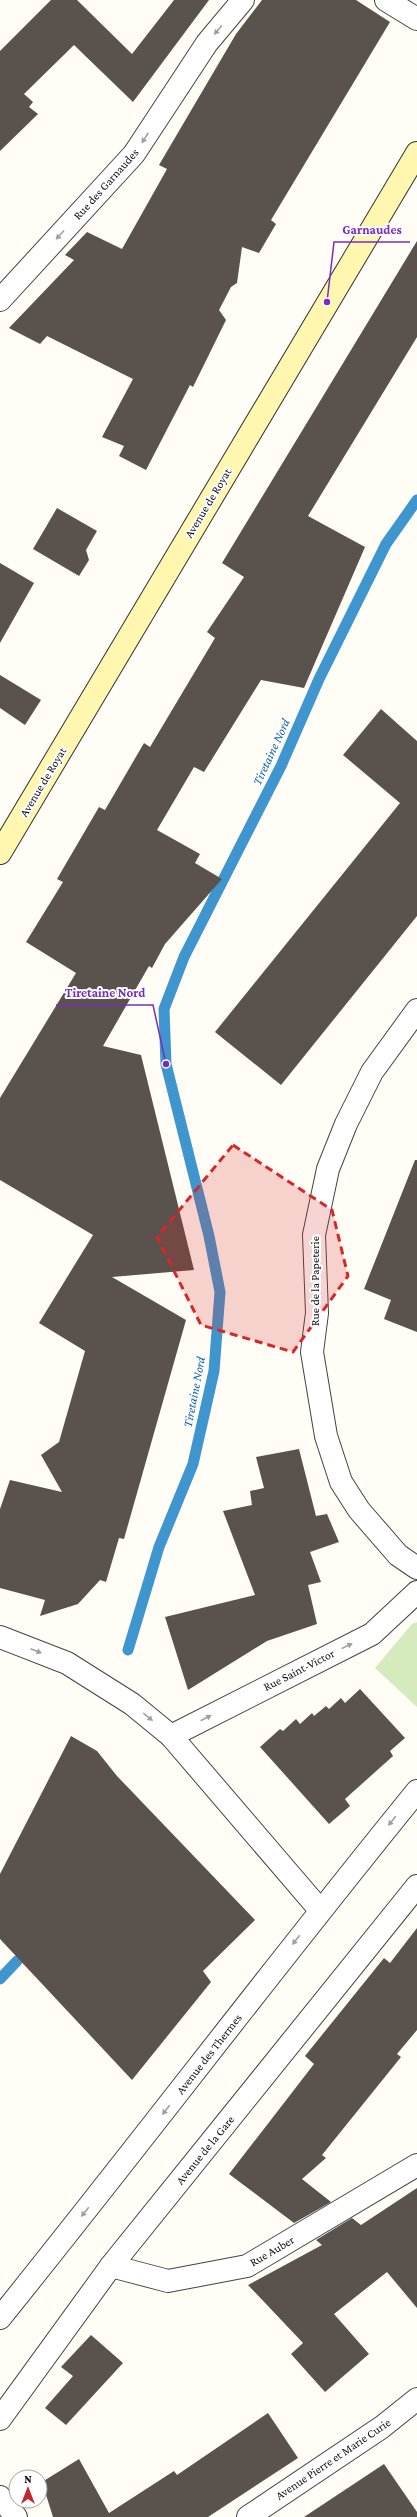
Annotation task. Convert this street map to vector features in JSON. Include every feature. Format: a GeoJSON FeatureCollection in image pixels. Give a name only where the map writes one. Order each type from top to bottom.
{"type":"FeatureCollection","features":[{"type":"Feature","properties":{"kind":"main road","name":"Avenue de Royat"},"geometry":{"type":"LineString","coordinates":[[0,853],[417,154]]}},
{"type":"Feature","properties":{"kind":"street","name":"Rue des Garnaudes"},"geometry":{"type":"LineString","coordinates":[[0,300],[134,154],[207,43],[243,0]]}},
{"type":"Feature","properties":{"kind":"street"},"geometry":{"type":"LineString","coordinates":[[386,0],[417,19]]}},
{"type":"Feature","properties":{"kind":"street","name":"Rue de la Papeterie"},"geometry":{"type":"LineString","coordinates":[[417,1010],[372,1072],[346,1124],[328,1169],[314,1235],[317,1313],[312,1352],[326,1436],[341,1482],[359,1510],[378,1532],[398,1554],[417,1568]]}},
{"type":"Feature","properties":{"kind":"street","name":"Rue Saint-Victor"},"geometry":{"type":"LineString","coordinates":[[171,1736],[372,1634],[417,1592]]}},
{"type":"Feature","properties":{"kind":"street"},"geometry":{"type":"LineString","coordinates":[[0,1637],[74,1667],[132,1704],[171,1736],[320,1910]]}},
{"type":"Feature","properties":{"kind":"street","name":"Avenue des Thermes"},"geometry":{"type":"LineString","coordinates":[[0,2318],[130,2156],[320,1910],[417,1790]]}},
{"type":"Feature","properties":{"kind":"street","name":"Avenue de la Gare"},"geometry":{"type":"LineString","coordinates":[[0,2419],[112,2266],[417,1886]]}},
{"type":"Feature","properties":{"kind":"street","name":"Rue Auber"},"geometry":{"type":"LineString","coordinates":[[112,2266],[168,2281],[248,2266],[417,2165]]}},
{"type":"Feature","properties":{"kind":"street","name":"Avenue Pierre et Marie Curie"},"geometry":{"type":"LineString","coordinates":[[248,2517],[382,2427],[417,2399]]}},
{"type":"Feature","properties":{"kind":"street"},"geometry":{"type":"LineString","coordinates":[[0,2497],[16,2517]]}},
{"type":"Feature","properties":{"kind":"highlighted area"},"geometry":{"type":"Polygon","coordinates":[[[233,1145],[332,1210],[348,1276],[293,1352],[201,1325],[157,1237],[233,1145]]]}},
{"type":"Feature","properties":{"kind":"green space"},"geometry":{"type":"Polygon","coordinates":[[[417,1622],[417,1707],[375,1668],[412,1624],[417,1622]]]}},
{"type":"Feature","properties":{"kind":"building"},"geometry":{"type":"Polygon","coordinates":[[[51,0],[77,0],[132,54],[174,0],[209,0],[133,102],[74,45],[24,94],[33,102],[29,107],[38,114],[0,151],[0,51],[51,0]]]}},
{"type":"Feature","properties":{"kind":"building"},"geometry":{"type":"Polygon","coordinates":[[[262,0],[356,0],[390,22],[271,220],[276,224],[259,253],[242,247],[237,283],[231,287],[219,310],[226,320],[193,387],[190,385],[146,470],[119,456],[124,446],[102,437],[133,379],[47,336],[40,344],[9,328],[74,260],[65,255],[87,232],[122,249],[167,169],[159,165],[236,34],[262,0]]]}},
{"type":"Feature","properties":{"kind":"building"},"geometry":{"type":"Polygon","coordinates":[[[417,241],[417,337],[308,516],[365,547],[304,688],[261,680],[204,772],[194,767],[157,830],[200,854],[195,863],[222,879],[165,944],[152,968],[149,966],[103,1046],[141,1055],[194,1270],[112,1277],[186,1320],[124,1539],[119,1538],[106,1582],[100,1580],[78,1604],[40,1616],[45,1600],[0,1588],[0,1509],[10,1480],[62,1492],[41,1455],[59,1442],[85,1351],[39,1323],[93,1235],[0,1180],[0,1098],[76,973],[26,942],[63,882],[57,879],[99,807],[105,810],[144,743],[150,747],[215,638],[207,632],[244,577],[222,563],[417,241]]]}},
{"type":"Feature","properties":{"kind":"building"},"geometry":{"type":"Polygon","coordinates":[[[57,508],[97,531],[86,550],[89,560],[79,576],[33,549],[57,508]]]}},
{"type":"Feature","properties":{"kind":"building"},"geometry":{"type":"Polygon","coordinates":[[[0,563],[34,583],[0,643],[0,563]]]}},
{"type":"Feature","properties":{"kind":"building"},"geometry":{"type":"Polygon","coordinates":[[[0,675],[41,700],[25,725],[0,708],[0,675]]]}},
{"type":"Feature","properties":{"kind":"building"},"geometry":{"type":"Polygon","coordinates":[[[381,709],[417,741],[417,916],[281,1085],[215,1032],[400,803],[343,755],[381,709]]]}},
{"type":"Feature","properties":{"kind":"building"},"geometry":{"type":"Polygon","coordinates":[[[415,1160],[417,1160],[417,1332],[384,1319],[391,1300],[364,1289],[415,1160]]]}},
{"type":"Feature","properties":{"kind":"building"},"geometry":{"type":"Polygon","coordinates":[[[299,1449],[316,1516],[327,1514],[339,1542],[310,1552],[321,1582],[308,1585],[317,1624],[267,1641],[188,1690],[165,1617],[255,1595],[223,1511],[252,1505],[250,1491],[264,1488],[256,1457],[299,1449]]]}},
{"type":"Feature","properties":{"kind":"building"},"geometry":{"type":"Polygon","coordinates":[[[360,1689],[405,1738],[390,1751],[393,1756],[345,1799],[350,1806],[329,1824],[260,1747],[280,1729],[283,1731],[296,1719],[300,1724],[312,1713],[314,1716],[326,1706],[329,1709],[341,1698],[345,1703],[360,1689]]]}},
{"type":"Feature","properties":{"kind":"building"},"geometry":{"type":"Polygon","coordinates":[[[71,1736],[97,1751],[117,1776],[255,1920],[203,1971],[211,1982],[132,2080],[0,1939],[0,1874],[71,1736]]]}},
{"type":"Feature","properties":{"kind":"building"},"geometry":{"type":"Polygon","coordinates":[[[417,1928],[417,2030],[397,2054],[401,2057],[322,2155],[326,2158],[302,2179],[331,2202],[294,2223],[229,2174],[314,2064],[305,2056],[384,1958],[390,1963],[417,1928]]]}},
{"type":"Feature","properties":{"kind":"building"},"geometry":{"type":"Polygon","coordinates":[[[417,2188],[417,2308],[387,2272],[334,2314],[369,2354],[325,2392],[291,2354],[303,2343],[248,2285],[322,2245],[316,2240],[352,2218],[361,2225],[417,2188]]]}},
{"type":"Feature","properties":{"kind":"building"},"geometry":{"type":"Polygon","coordinates":[[[91,2335],[123,2363],[66,2425],[45,2408],[73,2376],[61,2367],[91,2335]]]}},
{"type":"Feature","properties":{"kind":"building"},"geometry":{"type":"Polygon","coordinates":[[[268,2413],[298,2458],[208,2517],[53,2517],[48,2501],[48,2478],[79,2459],[109,2513],[174,2471],[177,2475],[268,2413]]]}},
{"type":"Feature","properties":{"kind":"building"},"geometry":{"type":"Polygon","coordinates":[[[384,2464],[417,2512],[417,2517],[304,2517],[384,2464]]]}},
{"type":"Feature","properties":{"kind":"waterway","name":"Tiretaine Nord"},"geometry":{"type":"LineString","coordinates":[[128,1650],[159,1547],[193,1464],[214,1371],[220,1292],[209,1236],[166,1064],[164,1009],[184,957],[281,766],[319,679],[386,544],[417,500]]}},
{"type":"Feature","properties":{"kind":"waterway"},"geometry":{"type":"LineString","coordinates":[[0,1979],[17,1961]]}},
{"type":"Feature","properties":{"kind":"place","name":"Garnaudes"},"geometry":{"type":"Point","coordinates":[327,302]}},
{"type":"Feature","properties":{"kind":"place","name":"Tiretaine Nord"},"geometry":{"type":"Point","coordinates":[166,1064]}}]}
